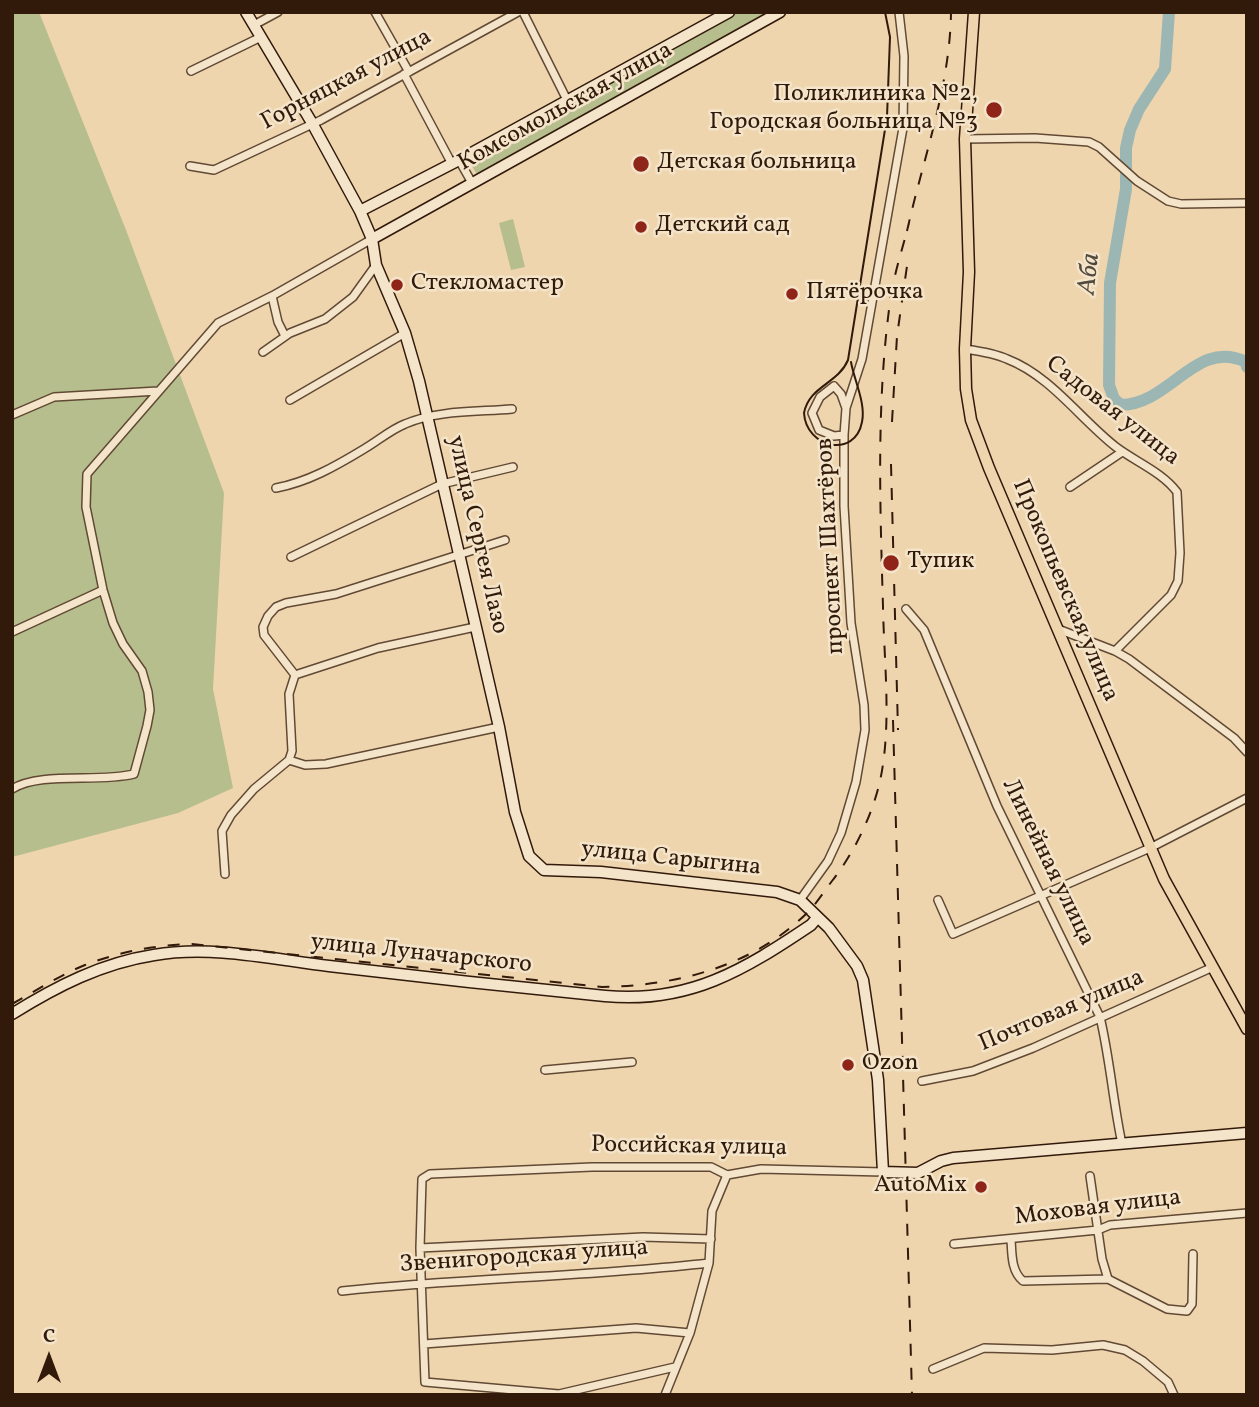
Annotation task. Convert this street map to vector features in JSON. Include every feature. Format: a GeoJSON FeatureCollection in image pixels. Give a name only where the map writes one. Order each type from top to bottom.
{"type":"FeatureCollection","features":[{"type":"Feature","properties":{"kind":"main road"},"geometry":{"type":"LineString","coordinates":[[246,12],[360,211]]}},
{"type":"Feature","properties":{"kind":"main road","name":"Комсомольская улица"},"geometry":{"type":"LineString","coordinates":[[360,211],[456,162],[729,12]]}},
{"type":"Feature","properties":{"kind":"main road","name":"Комсомольская улица"},"geometry":{"type":"LineString","coordinates":[[372,239],[780,12]]}},
{"type":"Feature","properties":{"kind":"main road","name":"Прокопьевская улица"},"geometry":{"type":"LineString","coordinates":[[974,12],[965,139],[969,272],[965,349],[966,389],[971,420],[1164,879],[1247,1029]]}},
{"type":"Feature","properties":{"kind":"main road","name":"улица Сергея Лазо"},"geometry":{"type":"LineString","coordinates":[[360,211],[372,239],[376,265],[405,333],[419,381],[499,727],[514,812],[524,846]]}},
{"type":"Feature","properties":{"kind":"main road","name":"улица Сарыгина"},"geometry":{"type":"LineString","coordinates":[[524,846],[535,863],[544,870],[601,872],[726,885],[776,892],[800,900]]}},
{"type":"Feature","properties":{"kind":"main road"},"geometry":{"type":"LineString","coordinates":[[800,900],[842,943],[863,980],[878,1080],[883,1172]]}},
{"type":"Feature","properties":{"kind":"main road","name":"улица Луначарского"},"geometry":{"type":"LineString","coordinates":[[12,1014],[72,980],[114,964],[158,954],[191,952],[605,996],[645,997],[690,990],[715,982],[752,964],[811,925],[817,918]]}},
{"type":"Feature","properties":{"kind":"main road","name":"Российская улица"},"geometry":{"type":"LineString","coordinates":[[883,1172],[918,1173],[953,1158],[1247,1133]]}},
{"type":"Feature","properties":{"kind":"street"},"geometry":{"type":"LineString","coordinates":[[254,25],[278,12]]}},
{"type":"Feature","properties":{"kind":"street"},"geometry":{"type":"LineString","coordinates":[[375,12],[456,162],[472,183]]}},
{"type":"Feature","properties":{"kind":"street"},"geometry":{"type":"LineString","coordinates":[[520,12],[568,100]]}},
{"type":"Feature","properties":{"kind":"street","name":"Горняцкая улица"},"geometry":{"type":"LineString","coordinates":[[190,166],[215,170],[312,123],[520,12]]}},
{"type":"Feature","properties":{"kind":"street","name":"проспект Шахтёров"},"geometry":{"type":"LineString","coordinates":[[800,900],[828,861],[841,833],[856,782],[865,730],[864,705],[851,624],[844,506],[844,435],[846,408],[862,359],[903,128],[904,56],[899,12]]}},
{"type":"Feature","properties":{"kind":"street"},"geometry":{"type":"LineString","coordinates":[[191,71],[261,37]]}},
{"type":"Feature","properties":{"kind":"street"},"geometry":{"type":"LineString","coordinates":[[965,139],[1035,138],[1089,142],[1099,147],[1137,181],[1173,203],[1247,203]]}},
{"type":"Feature","properties":{"kind":"street"},"geometry":{"type":"LineString","coordinates":[[12,789],[20,783],[40,779],[98,779],[134,774],[147,726],[150,710],[142,671],[123,645],[113,624],[103,590],[86,507],[87,474],[218,323],[272,296],[372,239]]}},
{"type":"Feature","properties":{"kind":"street"},"geometry":{"type":"LineString","coordinates":[[263,352],[285,336],[324,319],[353,297],[376,265]]}},
{"type":"Feature","properties":{"kind":"street"},"geometry":{"type":"LineString","coordinates":[[272,296],[278,323],[285,336]]}},
{"type":"Feature","properties":{"kind":"street"},"geometry":{"type":"LineString","coordinates":[[290,400],[405,333]]}},
{"type":"Feature","properties":{"kind":"street","name":"Садовая улица"},"geometry":{"type":"LineString","coordinates":[[965,349],[1008,359],[1031,372],[1122,452],[1161,476],[1177,492],[1180,553],[1178,581],[1171,595],[1115,651]]}},
{"type":"Feature","properties":{"kind":"street"},"geometry":{"type":"LineString","coordinates":[[844,435],[835,436],[819,430],[812,413],[820,397],[834,386],[841,394],[846,408]]}},
{"type":"Feature","properties":{"kind":"street"},"geometry":{"type":"LineString","coordinates":[[12,415],[54,397],[158,391]]}},
{"type":"Feature","properties":{"kind":"street"},"geometry":{"type":"LineString","coordinates":[[276,488],[317,476],[396,429],[428,417],[512,409]]}},
{"type":"Feature","properties":{"kind":"street"},"geometry":{"type":"LineString","coordinates":[[1070,487],[1122,452]]}},
{"type":"Feature","properties":{"kind":"street"},"geometry":{"type":"LineString","coordinates":[[291,557],[442,484],[513,467]]}},
{"type":"Feature","properties":{"kind":"street"},"geometry":{"type":"LineString","coordinates":[[295,675],[267,641],[263,627],[276,607],[336,594],[505,540]]}},
{"type":"Feature","properties":{"kind":"street"},"geometry":{"type":"LineString","coordinates":[[12,632],[103,590]]}},
{"type":"Feature","properties":{"kind":"street","name":"Линейная улица"},"geometry":{"type":"LineString","coordinates":[[906,609],[924,630],[997,806],[1100,1017],[1122,1144]]}},
{"type":"Feature","properties":{"kind":"street"},"geometry":{"type":"LineString","coordinates":[[295,675],[377,648],[475,627]]}},
{"type":"Feature","properties":{"kind":"street"},"geometry":{"type":"LineString","coordinates":[[1058,629],[1115,651],[1234,737],[1247,752]]}},
{"type":"Feature","properties":{"kind":"street"},"geometry":{"type":"LineString","coordinates":[[225,874],[222,831],[254,789],[289,760],[293,734],[289,694],[295,675]]}},
{"type":"Feature","properties":{"kind":"street"},"geometry":{"type":"LineString","coordinates":[[289,760],[305,765],[326,764],[499,727]]}},
{"type":"Feature","properties":{"kind":"street"},"geometry":{"type":"LineString","coordinates":[[938,900],[953,934],[1150,848],[1247,798]]}},
{"type":"Feature","properties":{"kind":"street","name":"Почтовая улица"},"geometry":{"type":"LineString","coordinates":[[922,1081],[973,1071],[1033,1048],[1213,967]]}},
{"type":"Feature","properties":{"kind":"street"},"geometry":{"type":"LineString","coordinates":[[545,1070],[632,1062]]}},
{"type":"Feature","properties":{"kind":"street","name":"Российская улица"},"geometry":{"type":"LineString","coordinates":[[420,1248],[422,1178],[430,1174],[604,1167],[711,1167],[727,1175],[761,1170],[883,1172]]}},
{"type":"Feature","properties":{"kind":"street"},"geometry":{"type":"LineString","coordinates":[[667,1394],[690,1332],[709,1263],[712,1211],[727,1175]]}},
{"type":"Feature","properties":{"kind":"street"},"geometry":{"type":"LineString","coordinates":[[1090,1176],[1102,1259],[1108,1279]]}},
{"type":"Feature","properties":{"kind":"street","name":"Моховая улица"},"geometry":{"type":"LineString","coordinates":[[954,1244],[1098,1230],[1110,1225],[1247,1213]]}},
{"type":"Feature","properties":{"kind":"street"},"geometry":{"type":"LineString","coordinates":[[675,1367],[559,1394],[425,1382],[420,1248],[643,1237],[711,1239]]}},
{"type":"Feature","properties":{"kind":"street"},"geometry":{"type":"LineString","coordinates":[[1011,1239],[1016,1274],[1023,1281],[1108,1279],[1167,1309],[1187,1311],[1192,1304],[1193,1254]]}},
{"type":"Feature","properties":{"kind":"street","name":"Звенигородская улица"},"geometry":{"type":"LineString","coordinates":[[342,1291],[709,1263]]}},
{"type":"Feature","properties":{"kind":"street"},"geometry":{"type":"LineString","coordinates":[[424,1344],[636,1328],[690,1332]]}},
{"type":"Feature","properties":{"kind":"street"},"geometry":{"type":"LineString","coordinates":[[933,1369],[984,1348],[1052,1350],[1103,1345],[1125,1350],[1143,1361],[1167,1382],[1174,1395]]}},
{"type":"Feature","properties":{"kind":"green space"},"geometry":{"type":"Polygon","coordinates":[[[12,12],[39,12],[126,230],[224,493],[213,689],[233,788],[178,813],[12,857],[12,12]]]}},
{"type":"Feature","properties":{"kind":"green space"},"geometry":{"type":"Polygon","coordinates":[[[736,12],[773,12],[480,179],[467,158],[736,12]]]}},
{"type":"Feature","properties":{"kind":"green space"},"geometry":{"type":"Polygon","coordinates":[[[513,219],[525,267],[511,270],[499,223],[513,219]]]}},
{"type":"Feature","properties":{"kind":"waterway","name":"Аба"},"geometry":{"type":"LineString","coordinates":[[1169,12],[1165,69],[1139,109],[1126,148],[1126,189],[1110,283],[1109,385],[1114,399],[1121,405],[1139,402],[1155,394],[1212,358],[1228,357],[1246,362],[1247,367]]}},
{"type":"Feature","properties":{"kind":"tram line"},"geometry":{"type":"LineString","coordinates":[[851,362],[863,415],[858,434],[841,445],[821,441],[807,425],[804,413],[812,397],[838,375],[848,360],[887,117],[890,37],[885,12]]}},
{"type":"Feature","properties":{"kind":"railway"},"geometry":{"type":"LineString","coordinates":[[907,231],[941,95],[951,12]]}},
{"type":"Feature","properties":{"kind":"railway"},"geometry":{"type":"LineString","coordinates":[[12,1004],[57,978],[98,960],[137,950],[192,944],[602,987],[630,986],[686,977],[740,959],[765,946],[810,910],[840,870],[861,834],[877,794],[884,760],[886,694],[880,490],[881,412],[891,295],[909,223]]}},
{"type":"Feature","properties":{"kind":"railway"},"geometry":{"type":"LineString","coordinates":[[892,422],[897,336],[907,266]]}},
{"type":"Feature","properties":{"kind":"railway"},"geometry":{"type":"LineString","coordinates":[[891,464],[898,730]]}},
{"type":"Feature","properties":{"kind":"railway"},"geometry":{"type":"LineString","coordinates":[[893,720],[912,1395]]}},
{"type":"Feature","properties":{"kind":"place","name":"Поликлиника №2, Городская больница №3"},"geometry":{"type":"Point","coordinates":[994,110]}},
{"type":"Feature","properties":{"kind":"place","name":"Детская больница"},"geometry":{"type":"Point","coordinates":[641,164]}},
{"type":"Feature","properties":{"kind":"place","name":"Детский сад"},"geometry":{"type":"Point","coordinates":[641,227]}},
{"type":"Feature","properties":{"kind":"place","name":"Стекломастер"},"geometry":{"type":"Point","coordinates":[397,285]}},
{"type":"Feature","properties":{"kind":"place","name":"Пятёрочка"},"geometry":{"type":"Point","coordinates":[792,294]}},
{"type":"Feature","properties":{"kind":"place","name":"Тупик"},"geometry":{"type":"Point","coordinates":[891,563]}},
{"type":"Feature","properties":{"kind":"place","name":"Ozon"},"geometry":{"type":"Point","coordinates":[848,1065]}},
{"type":"Feature","properties":{"kind":"place","name":"AutoMix"},"geometry":{"type":"Point","coordinates":[981,1187]}}]}
